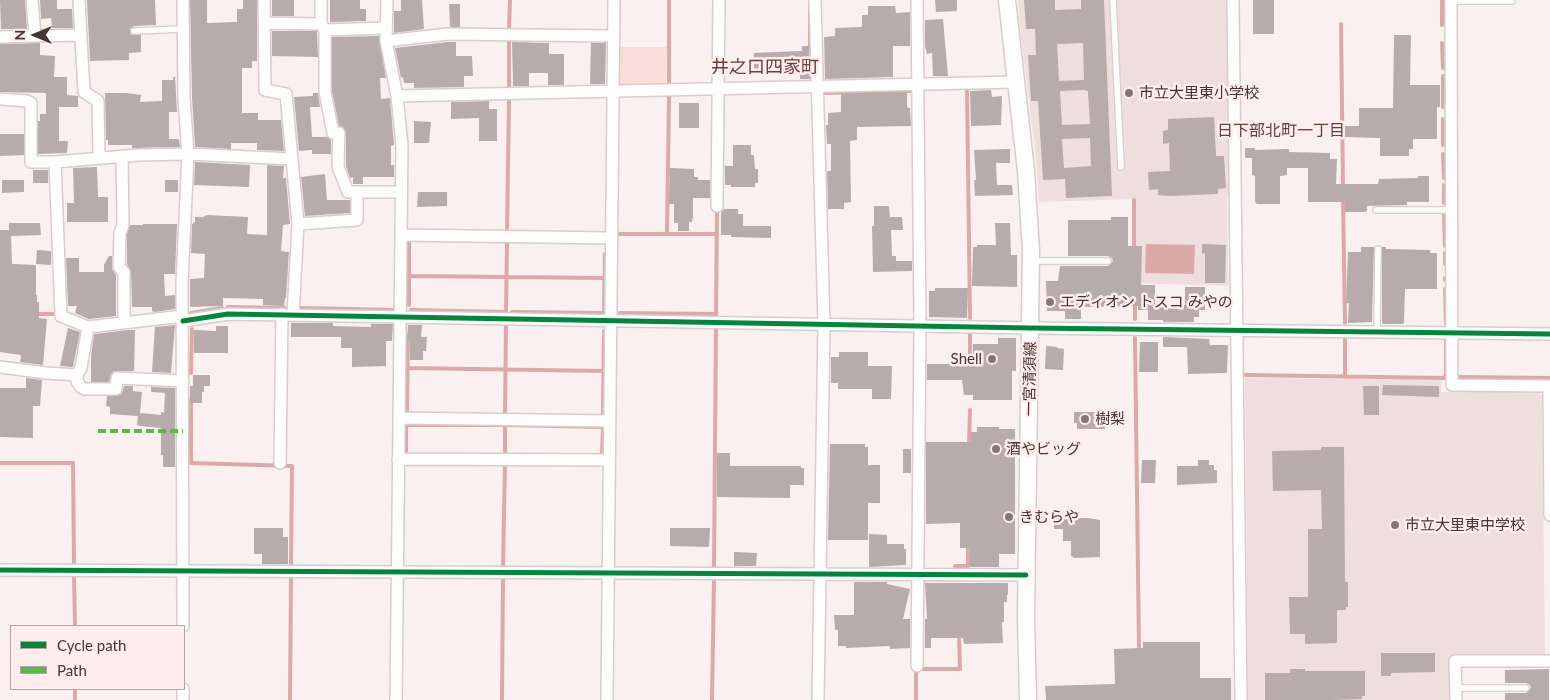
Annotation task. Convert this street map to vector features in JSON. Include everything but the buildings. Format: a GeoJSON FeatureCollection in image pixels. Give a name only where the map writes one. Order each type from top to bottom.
{"type":"FeatureCollection","features":[{"type":"Feature","properties":{"kind":"main road","name":"一宮清須線"},"geometry":{"type":"LineString","coordinates":[[1008,0],[1026,170],[1030,260],[1026,575],[1028,700]]}},
{"type":"Feature","properties":{"kind":"street"},"geometry":{"type":"LineString","coordinates":[[32,0],[35,36]]}},
{"type":"Feature","properties":{"kind":"street"},"geometry":{"type":"LineString","coordinates":[[79,0],[84,92],[98,101],[99,157]]}},
{"type":"Feature","properties":{"kind":"street"},"geometry":{"type":"LineString","coordinates":[[183,0],[184,98],[188,154],[182,283],[183,625]]}},
{"type":"Feature","properties":{"kind":"street"},"geometry":{"type":"LineString","coordinates":[[264,0],[265,90],[286,94],[298,224],[287,315],[280,463]]}},
{"type":"Feature","properties":{"kind":"street"},"geometry":{"type":"LineString","coordinates":[[321,0],[325,92],[333,133],[339,134],[338,167],[348,192],[401,192]]}},
{"type":"Feature","properties":{"kind":"street"},"geometry":{"type":"LineString","coordinates":[[387,0],[386,41],[397,96],[402,144],[396,700]]}},
{"type":"Feature","properties":{"kind":"street"},"geometry":{"type":"LineString","coordinates":[[606,700],[614,0]]}},
{"type":"Feature","properties":{"kind":"street"},"geometry":{"type":"LineString","coordinates":[[717,206],[719,0]]}},
{"type":"Feature","properties":{"kind":"street"},"geometry":{"type":"LineString","coordinates":[[815,0],[824,324],[818,700]]}},
{"type":"Feature","properties":{"kind":"street"},"geometry":{"type":"LineString","coordinates":[[917,0],[920,326],[917,666]]}},
{"type":"Feature","properties":{"kind":"street"},"geometry":{"type":"LineString","coordinates":[[1233,0],[1242,700]]}},
{"type":"Feature","properties":{"kind":"street"},"geometry":{"type":"LineString","coordinates":[[1451,0],[1452,385],[1549,386],[1550,515]]}},
{"type":"Feature","properties":{"kind":"street"},"geometry":{"type":"LineString","coordinates":[[265,24],[386,28]]}},
{"type":"Feature","properties":{"kind":"street"},"geometry":{"type":"LineString","coordinates":[[386,41],[448,34],[613,36]]}},
{"type":"Feature","properties":{"kind":"street"},"geometry":{"type":"LineString","coordinates":[[0,37],[80,35]]}},
{"type":"Feature","properties":{"kind":"street"},"geometry":{"type":"LineString","coordinates":[[397,96],[1016,82]]}},
{"type":"Feature","properties":{"kind":"street"},"geometry":{"type":"LineString","coordinates":[[0,99],[31,102],[31,162],[56,162],[99,157],[188,154],[292,159]]}},
{"type":"Feature","properties":{"kind":"street"},"geometry":{"type":"LineString","coordinates":[[122,156],[123,225],[120,233],[119,267],[124,272],[124,323]]}},
{"type":"Feature","properties":{"kind":"street"},"geometry":{"type":"LineString","coordinates":[[56,162],[61,316],[88,327],[228,314],[1030,328],[1550,334]]}},
{"type":"Feature","properties":{"kind":"street"},"geometry":{"type":"LineString","coordinates":[[298,224],[357,220],[357,192]]}},
{"type":"Feature","properties":{"kind":"street"},"geometry":{"type":"LineString","coordinates":[[401,235],[611,238]]}},
{"type":"Feature","properties":{"kind":"street"},"geometry":{"type":"LineString","coordinates":[[88,327],[81,368],[77,374],[77,381],[84,389],[116,390],[117,378],[183,381]]}},
{"type":"Feature","properties":{"kind":"street"},"geometry":{"type":"LineString","coordinates":[[0,367],[46,373],[77,374]]}},
{"type":"Feature","properties":{"kind":"street"},"geometry":{"type":"LineString","coordinates":[[399,418],[609,421]]}},
{"type":"Feature","properties":{"kind":"street"},"geometry":{"type":"LineString","coordinates":[[398,459],[609,460]]}},
{"type":"Feature","properties":{"kind":"street"},"geometry":{"type":"LineString","coordinates":[[0,570],[1026,575]]}},
{"type":"Feature","properties":{"kind":"street"},"geometry":{"type":"LineString","coordinates":[[1456,700],[1455,661],[1550,661]]}},
{"type":"Feature","properties":{"kind":"lane"},"geometry":{"type":"LineString","coordinates":[[1113,0],[1121,166]]}},
{"type":"Feature","properties":{"kind":"lane"},"geometry":{"type":"LineString","coordinates":[[1451,0],[1512,1]]}},
{"type":"Feature","properties":{"kind":"lane"},"geometry":{"type":"LineString","coordinates":[[134,31],[183,29]]}},
{"type":"Feature","properties":{"kind":"lane"},"geometry":{"type":"LineString","coordinates":[[1376,210],[1452,210]]}},
{"type":"Feature","properties":{"kind":"lane"},"geometry":{"type":"LineString","coordinates":[[1378,249],[1378,332]]}},
{"type":"Feature","properties":{"kind":"lane"},"geometry":{"type":"LineString","coordinates":[[1030,260],[1108,260]]}},
{"type":"Feature","properties":{"kind":"lane"},"geometry":{"type":"LineString","coordinates":[[1456,688],[1526,688]]}},
{"type":"Feature","properties":{"kind":"shaded area","name":"市立大里東小学校"},"geometry":{"type":"Polygon","coordinates":[[[1018,0],[1228,0],[1231,197],[1227,197],[1228,286],[1136,283],[1135,199],[1039,202],[1035,148],[1018,0]]]}},
{"type":"Feature","properties":{"kind":"shaded area"},"geometry":{"type":"Polygon","coordinates":[[[619,47],[667,47],[666,85],[622,86],[618,82],[619,47]]]}},
{"type":"Feature","properties":{"kind":"shaded area"},"geometry":{"type":"Polygon","coordinates":[[[1146,244],[1195,245],[1194,274],[1145,273],[1146,244]]]}},
{"type":"Feature","properties":{"kind":"shaded area","name":"市立大里東中学校"},"geometry":{"type":"Polygon","coordinates":[[[1245,378],[1441,380],[1441,392],[1538,392],[1542,396],[1545,654],[1542,657],[1450,657],[1450,700],[1248,700],[1245,378]]]}},
{"type":"Feature","properties":{"kind":"waterway"},"geometry":{"type":"LineString","coordinates":[[509,31],[510,0]]}},
{"type":"Feature","properties":{"kind":"waterway"},"geometry":{"type":"LineString","coordinates":[[669,0],[669,84]]}},
{"type":"Feature","properties":{"kind":"waterway"},"geometry":{"type":"LineString","coordinates":[[1442,0],[1442,25]]}},
{"type":"Feature","properties":{"kind":"waterway"},"geometry":{"type":"LineString","coordinates":[[810,7],[810,51]]}},
{"type":"Feature","properties":{"kind":"waterway"},"geometry":{"type":"LineString","coordinates":[[1341,24],[1343,189]]}},
{"type":"Feature","properties":{"kind":"waterway"},"geometry":{"type":"LineString","coordinates":[[509,40],[509,87]]}},
{"type":"Feature","properties":{"kind":"waterway"},"geometry":{"type":"LineString","coordinates":[[1442,43],[1443,68]]}},
{"type":"Feature","properties":{"kind":"waterway"},"geometry":{"type":"LineString","coordinates":[[811,66],[811,78]]}},
{"type":"Feature","properties":{"kind":"waterway"},"geometry":{"type":"LineString","coordinates":[[1443,76],[1443,107]]}},
{"type":"Feature","properties":{"kind":"waterway"},"geometry":{"type":"LineString","coordinates":[[964,88],[967,88],[970,318]]}},
{"type":"Feature","properties":{"kind":"waterway"},"geometry":{"type":"LineString","coordinates":[[823,93],[910,91]]}},
{"type":"Feature","properties":{"kind":"waterway"},"geometry":{"type":"LineString","coordinates":[[667,234],[669,96]]}},
{"type":"Feature","properties":{"kind":"waterway"},"geometry":{"type":"LineString","coordinates":[[507,233],[509,99]]}},
{"type":"Feature","properties":{"kind":"waterway"},"geometry":{"type":"LineString","coordinates":[[1443,119],[1443,145]]}},
{"type":"Feature","properties":{"kind":"waterway"},"geometry":{"type":"LineString","coordinates":[[1443,154],[1444,178]]}},
{"type":"Feature","properties":{"kind":"waterway"},"geometry":{"type":"LineString","coordinates":[[1444,185],[1444,203]]}},
{"type":"Feature","properties":{"kind":"waterway"},"geometry":{"type":"LineString","coordinates":[[1343,199],[1345,323]]}},
{"type":"Feature","properties":{"kind":"waterway"},"geometry":{"type":"LineString","coordinates":[[1134,200],[1134,250]]}},
{"type":"Feature","properties":{"kind":"waterway"},"geometry":{"type":"LineString","coordinates":[[716,315],[717,209]]}},
{"type":"Feature","properties":{"kind":"waterway"},"geometry":{"type":"LineString","coordinates":[[1444,214],[1445,246]]}},
{"type":"Feature","properties":{"kind":"waterway"},"geometry":{"type":"LineString","coordinates":[[619,234],[717,234]]}},
{"type":"Feature","properties":{"kind":"waterway"},"geometry":{"type":"LineString","coordinates":[[409,242],[409,305]]}},
{"type":"Feature","properties":{"kind":"waterway"},"geometry":{"type":"LineString","coordinates":[[506,312],[507,242]]}},
{"type":"Feature","properties":{"kind":"waterway"},"geometry":{"type":"LineString","coordinates":[[1445,253],[1445,264]]}},
{"type":"Feature","properties":{"kind":"waterway"},"geometry":{"type":"LineString","coordinates":[[604,314],[605,254]]}},
{"type":"Feature","properties":{"kind":"waterway"},"geometry":{"type":"LineString","coordinates":[[409,276],[605,278]]}},
{"type":"Feature","properties":{"kind":"waterway"},"geometry":{"type":"LineString","coordinates":[[1445,289],[1446,323]]}},
{"type":"Feature","properties":{"kind":"waterway"},"geometry":{"type":"LineString","coordinates":[[1135,302],[1135,319]]}},
{"type":"Feature","properties":{"kind":"waterway"},"geometry":{"type":"LineString","coordinates":[[300,308],[395,310],[395,305]]}},
{"type":"Feature","properties":{"kind":"waterway"},"geometry":{"type":"LineString","coordinates":[[228,307],[285,308]]}},
{"type":"Feature","properties":{"kind":"waterway"},"geometry":{"type":"LineString","coordinates":[[191,313],[222,308]]}},
{"type":"Feature","properties":{"kind":"waterway"},"geometry":{"type":"LineString","coordinates":[[411,310],[506,312]]}},
{"type":"Feature","properties":{"kind":"waterway"},"geometry":{"type":"LineString","coordinates":[[512,312],[604,313]]}},
{"type":"Feature","properties":{"kind":"waterway"},"geometry":{"type":"LineString","coordinates":[[620,313],[716,314]]}},
{"type":"Feature","properties":{"kind":"waterway"},"geometry":{"type":"LineString","coordinates":[[36,314],[54,314]]}},
{"type":"Feature","properties":{"kind":"waterway"},"geometry":{"type":"LineString","coordinates":[[505,415],[506,324]]}},
{"type":"Feature","properties":{"kind":"waterway"},"geometry":{"type":"LineString","coordinates":[[714,566],[716,327]]}},
{"type":"Feature","properties":{"kind":"waterway"},"geometry":{"type":"LineString","coordinates":[[191,373],[192,329]]}},
{"type":"Feature","properties":{"kind":"waterway"},"geometry":{"type":"LineString","coordinates":[[603,415],[604,331]]}},
{"type":"Feature","properties":{"kind":"waterway"},"geometry":{"type":"LineString","coordinates":[[970,331],[970,369]]}},
{"type":"Feature","properties":{"kind":"waterway"},"geometry":{"type":"LineString","coordinates":[[407,412],[408,336]]}},
{"type":"Feature","properties":{"kind":"waterway"},"geometry":{"type":"LineString","coordinates":[[1135,338],[1139,651]]}},
{"type":"Feature","properties":{"kind":"waterway"},"geometry":{"type":"LineString","coordinates":[[1345,339],[1345,377]]}},
{"type":"Feature","properties":{"kind":"waterway"},"geometry":{"type":"LineString","coordinates":[[1245,375],[1444,378],[1446,375],[1446,341]]}},
{"type":"Feature","properties":{"kind":"waterway"},"geometry":{"type":"LineString","coordinates":[[408,368],[603,371]]}},
{"type":"Feature","properties":{"kind":"waterway"},"geometry":{"type":"LineString","coordinates":[[1460,377],[1550,378]]}},
{"type":"Feature","properties":{"kind":"waterway"},"geometry":{"type":"LineString","coordinates":[[191,400],[191,463],[292,466],[291,564]]}},
{"type":"Feature","properties":{"kind":"waterway"},"geometry":{"type":"LineString","coordinates":[[969,445],[970,410]]}},
{"type":"Feature","properties":{"kind":"waterway"},"geometry":{"type":"LineString","coordinates":[[406,452],[406,425],[505,425],[603,427],[602,455]]}},
{"type":"Feature","properties":{"kind":"waterway"},"geometry":{"type":"LineString","coordinates":[[505,425],[505,454]]}},
{"type":"Feature","properties":{"kind":"waterway"},"geometry":{"type":"LineString","coordinates":[[0,463],[73,463],[74,563]]}},
{"type":"Feature","properties":{"kind":"waterway"},"geometry":{"type":"LineString","coordinates":[[503,567],[505,463]]}},
{"type":"Feature","properties":{"kind":"waterway"},"geometry":{"type":"LineString","coordinates":[[955,566],[968,566],[968,545]]}},
{"type":"Feature","properties":{"kind":"waterway"},"geometry":{"type":"LineString","coordinates":[[74,575],[75,625]]}},
{"type":"Feature","properties":{"kind":"waterway"},"geometry":{"type":"LineString","coordinates":[[290,700],[291,577]]}},
{"type":"Feature","properties":{"kind":"waterway"},"geometry":{"type":"LineString","coordinates":[[502,700],[503,578]]}},
{"type":"Feature","properties":{"kind":"waterway"},"geometry":{"type":"LineString","coordinates":[[712,700],[714,579]]}},
{"type":"Feature","properties":{"kind":"waterway"},"geometry":{"type":"LineString","coordinates":[[916,700],[916,669],[960,669],[959,635]]}},
{"type":"Feature","properties":{"kind":"waterway"},"geometry":{"type":"LineString","coordinates":[[75,690],[75,700]]}},
{"type":"Feature","properties":{"kind":"marked path"},"geometry":{"type":"LineString","coordinates":[[98,431],[183,431]]}},
{"type":"Feature","properties":{"kind":"cycle path"},"geometry":{"type":"LineString","coordinates":[[183,321],[228,314],[1031,328],[1550,334]]}},
{"type":"Feature","properties":{"kind":"cycle path"},"geometry":{"type":"LineString","coordinates":[[0,570],[1026,575]]}},
{"type":"Feature","properties":{"kind":"place","name":"市立大里東小学校"},"geometry":{"type":"Point","coordinates":[1129,93]}},
{"type":"Feature","properties":{"kind":"place","name":"エディオン トスコ みやの"},"geometry":{"type":"Point","coordinates":[1050,302]}},
{"type":"Feature","properties":{"kind":"place","name":"Shell"},"geometry":{"type":"Point","coordinates":[992,359]}},
{"type":"Feature","properties":{"kind":"place","name":"樹梨"},"geometry":{"type":"Point","coordinates":[1085,419]}},
{"type":"Feature","properties":{"kind":"place","name":"酒やビッグ"},"geometry":{"type":"Point","coordinates":[996,449]}},
{"type":"Feature","properties":{"kind":"place","name":"きむらや"},"geometry":{"type":"Point","coordinates":[1009,517]}},
{"type":"Feature","properties":{"kind":"place","name":"市立大里東中学校"},"geometry":{"type":"Point","coordinates":[1395,525]}},
{"type":"Feature","properties":{"kind":"district","name":"井之口四家町"},"geometry":{"type":"Point","coordinates":[765,67]}},
{"type":"Feature","properties":{"kind":"district","name":"日下部北町一丁目"},"geometry":{"type":"Point","coordinates":[1281,131]}}]}
